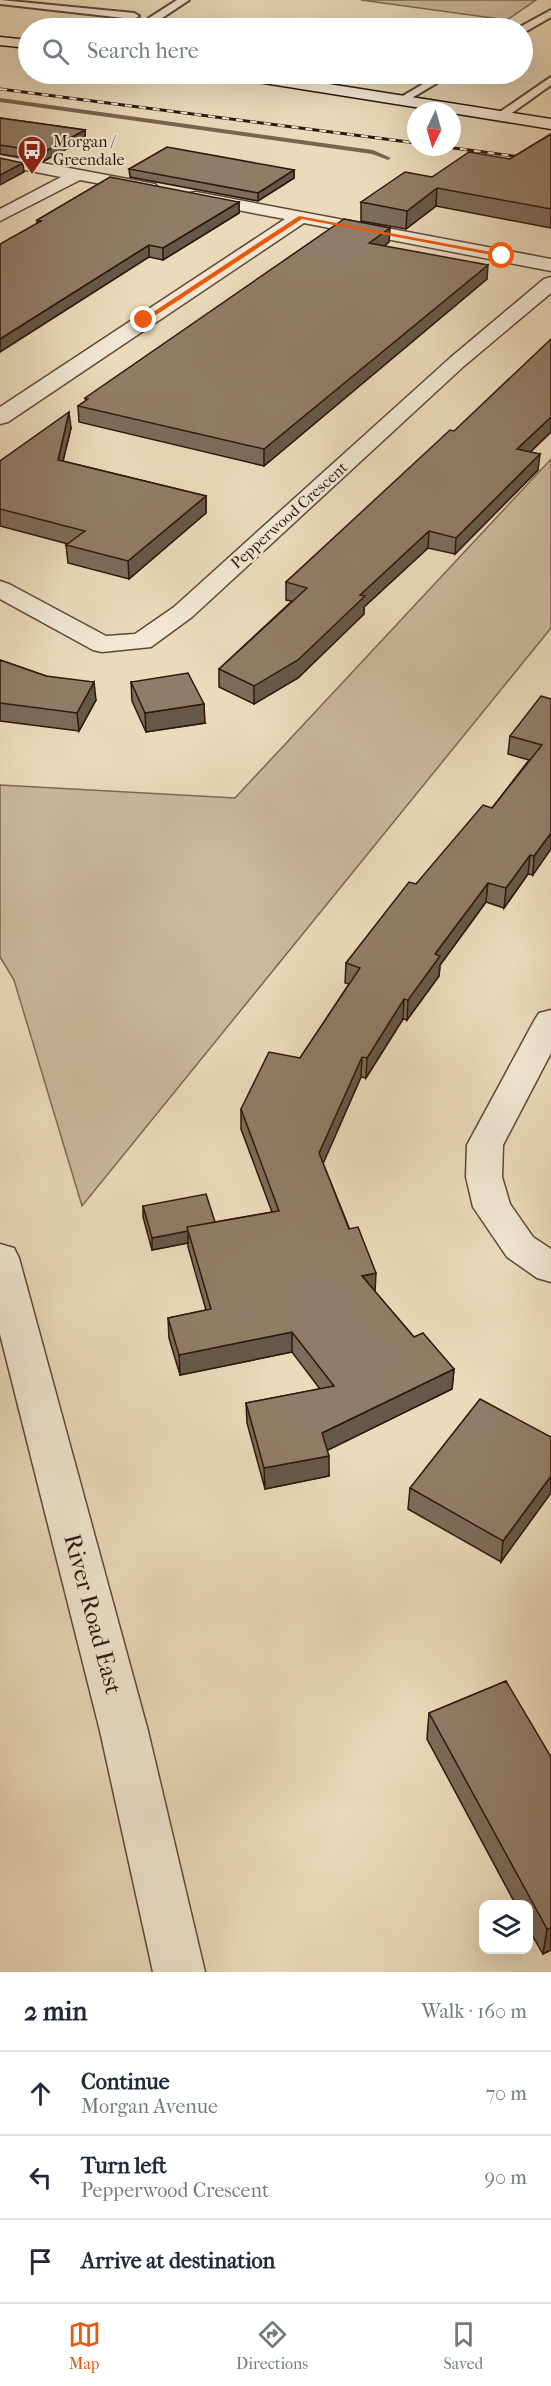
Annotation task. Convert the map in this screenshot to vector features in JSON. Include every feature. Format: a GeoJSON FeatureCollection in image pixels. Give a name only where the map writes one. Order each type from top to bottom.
{"type":"FeatureCollection","features":[{"type":"Feature","properties":{"kind":"street"},"geometry":{"type":"LineString","coordinates":[[0,40],[18,43]]}},
{"type":"Feature","properties":{"kind":"street"},"geometry":{"type":"LineString","coordinates":[[301,84],[551,124]]}},
{"type":"Feature","properties":{"kind":"street"},"geometry":{"type":"LineString","coordinates":[[0,160],[551,265]]}},
{"type":"Feature","properties":{"kind":"street"},"geometry":{"type":"LineString","coordinates":[[0,216],[77,175]]}},
{"type":"Feature","properties":{"kind":"street"},"geometry":{"type":"LineString","coordinates":[[0,417],[301,217]]}},
{"type":"Feature","properties":{"kind":"street","name":"Pepperwood Crescent"},"geometry":{"type":"LineString","coordinates":[[0,589],[102,644],[142,641],[183,612],[457,362],[551,283]]}},
{"type":"Feature","properties":{"kind":"street"},"geometry":{"type":"LineString","coordinates":[[551,1021],[485,1146],[484,1177],[492,1207],[520,1247],[551,1268]]}},
{"type":"Feature","properties":{"kind":"street","name":"River Road East"},"geometry":{"type":"LineString","coordinates":[[0,1258],[121,1720],[179,1972]]}},
{"type":"Feature","properties":{"kind":"lane"},"geometry":{"type":"LineString","coordinates":[[52,0],[143,10],[131,18]]}},
{"type":"Feature","properties":{"kind":"lane"},"geometry":{"type":"LineString","coordinates":[[155,18],[183,1],[197,0]]}},
{"type":"Feature","properties":{"kind":"lane"},"geometry":{"type":"LineString","coordinates":[[0,1],[134,16]]}},
{"type":"Feature","properties":{"kind":"lane"},"geometry":{"type":"LineString","coordinates":[[533,24],[551,13]]}},
{"type":"Feature","properties":{"kind":"lane"},"geometry":{"type":"LineString","coordinates":[[501,116],[551,80]]}},
{"type":"Feature","properties":{"kind":"lane"},"geometry":{"type":"LineString","coordinates":[[401,100],[429,84]]}},
{"type":"Feature","properties":{"kind":"shaded area"},"geometry":{"type":"Polygon","coordinates":[[[361,0],[536,0],[510,18],[492,18],[361,0]]]}},
{"type":"Feature","properties":{"kind":"shaded area"},"geometry":{"type":"Polygon","coordinates":[[[551,459],[551,628],[82,1206],[14,980],[0,957],[0,785],[235,798],[551,459]]]}},
{"type":"Feature","properties":{"kind":"building"},"geometry":{"type":"Polygon","coordinates":[[[0,118],[85,130],[44,152],[0,145],[0,118]]]}},
{"type":"Feature","properties":{"kind":"building"},"geometry":{"type":"Polygon","coordinates":[[[551,134],[551,209],[437,188],[407,211],[361,202],[405,172],[432,177],[469,152],[510,159],[551,134]]]}},
{"type":"Feature","properties":{"kind":"building"},"geometry":{"type":"Polygon","coordinates":[[[167,147],[294,170],[258,193],[129,169],[167,147]]]}},
{"type":"Feature","properties":{"kind":"building"},"geometry":{"type":"Polygon","coordinates":[[[0,158],[23,163],[0,175],[0,158]]]}},
{"type":"Feature","properties":{"kind":"building"},"geometry":{"type":"Polygon","coordinates":[[[110,177],[239,202],[163,248],[149,245],[0,339],[0,244],[110,177]]]}},
{"type":"Feature","properties":{"kind":"building"},"geometry":{"type":"Polygon","coordinates":[[[344,219],[390,228],[369,243],[488,265],[264,449],[78,406],[88,399],[85,398],[344,219]]]}},
{"type":"Feature","properties":{"kind":"building"},"geometry":{"type":"Polygon","coordinates":[[[551,339],[551,417],[517,449],[540,454],[456,538],[429,531],[360,595],[365,596],[298,660],[254,686],[219,669],[307,588],[286,582],[450,430],[454,431],[551,339]]]}},
{"type":"Feature","properties":{"kind":"building"},"geometry":{"type":"Polygon","coordinates":[[[69,412],[58,460],[206,496],[128,561],[66,545],[85,531],[0,509],[0,461],[69,412]]]}},
{"type":"Feature","properties":{"kind":"building"},"geometry":{"type":"Polygon","coordinates":[[[0,660],[46,676],[94,682],[77,713],[0,703],[0,660]]]}},
{"type":"Feature","properties":{"kind":"building"},"geometry":{"type":"Polygon","coordinates":[[[188,673],[204,704],[145,713],[131,682],[188,673]]]}},
{"type":"Feature","properties":{"kind":"building"},"geometry":{"type":"Polygon","coordinates":[[[541,696],[551,699],[551,833],[534,856],[530,855],[506,888],[488,883],[435,954],[440,956],[408,1000],[404,999],[367,1058],[362,1057],[319,1153],[349,1229],[358,1227],[376,1273],[362,1276],[414,1337],[423,1333],[454,1369],[322,1433],[329,1456],[264,1468],[246,1403],[334,1386],[292,1332],[179,1355],[168,1318],[211,1309],[187,1227],[279,1211],[241,1109],[269,1052],[300,1058],[360,968],[346,963],[409,882],[416,884],[483,805],[492,808],[542,745],[510,736],[541,696]]]}},
{"type":"Feature","properties":{"kind":"building"},"geometry":{"type":"Polygon","coordinates":[[[206,1194],[215,1222],[187,1227],[188,1231],[152,1238],[143,1206],[206,1194]]]}},
{"type":"Feature","properties":{"kind":"building"},"geometry":{"type":"Polygon","coordinates":[[[480,1399],[551,1437],[551,1476],[503,1541],[410,1488],[480,1399]]]}},
{"type":"Feature","properties":{"kind":"building"},"geometry":{"type":"Polygon","coordinates":[[[506,1681],[551,1757],[551,1928],[547,1929],[429,1713],[506,1681]]]}},
{"type":"Feature","properties":{"kind":"waterway"},"geometry":{"type":"LineString","coordinates":[[0,100],[373,152],[388,158]]}},
{"type":"Feature","properties":{"kind":"railway"},"geometry":{"type":"LineString","coordinates":[[0,89],[407,142]]}},
{"type":"Feature","properties":{"kind":"railway"},"geometry":{"type":"LineString","coordinates":[[461,149],[551,161]]}},
{"type":"Feature","properties":{"kind":"place","name":"Morgan / Greendale"},"geometry":{"type":"Point","coordinates":[32,176]}},
{"type":"Feature","properties":{"kind":"route"},"geometry":{"type":"LineString","coordinates":[[144,320],[301,217],[502,256]]}}]}
